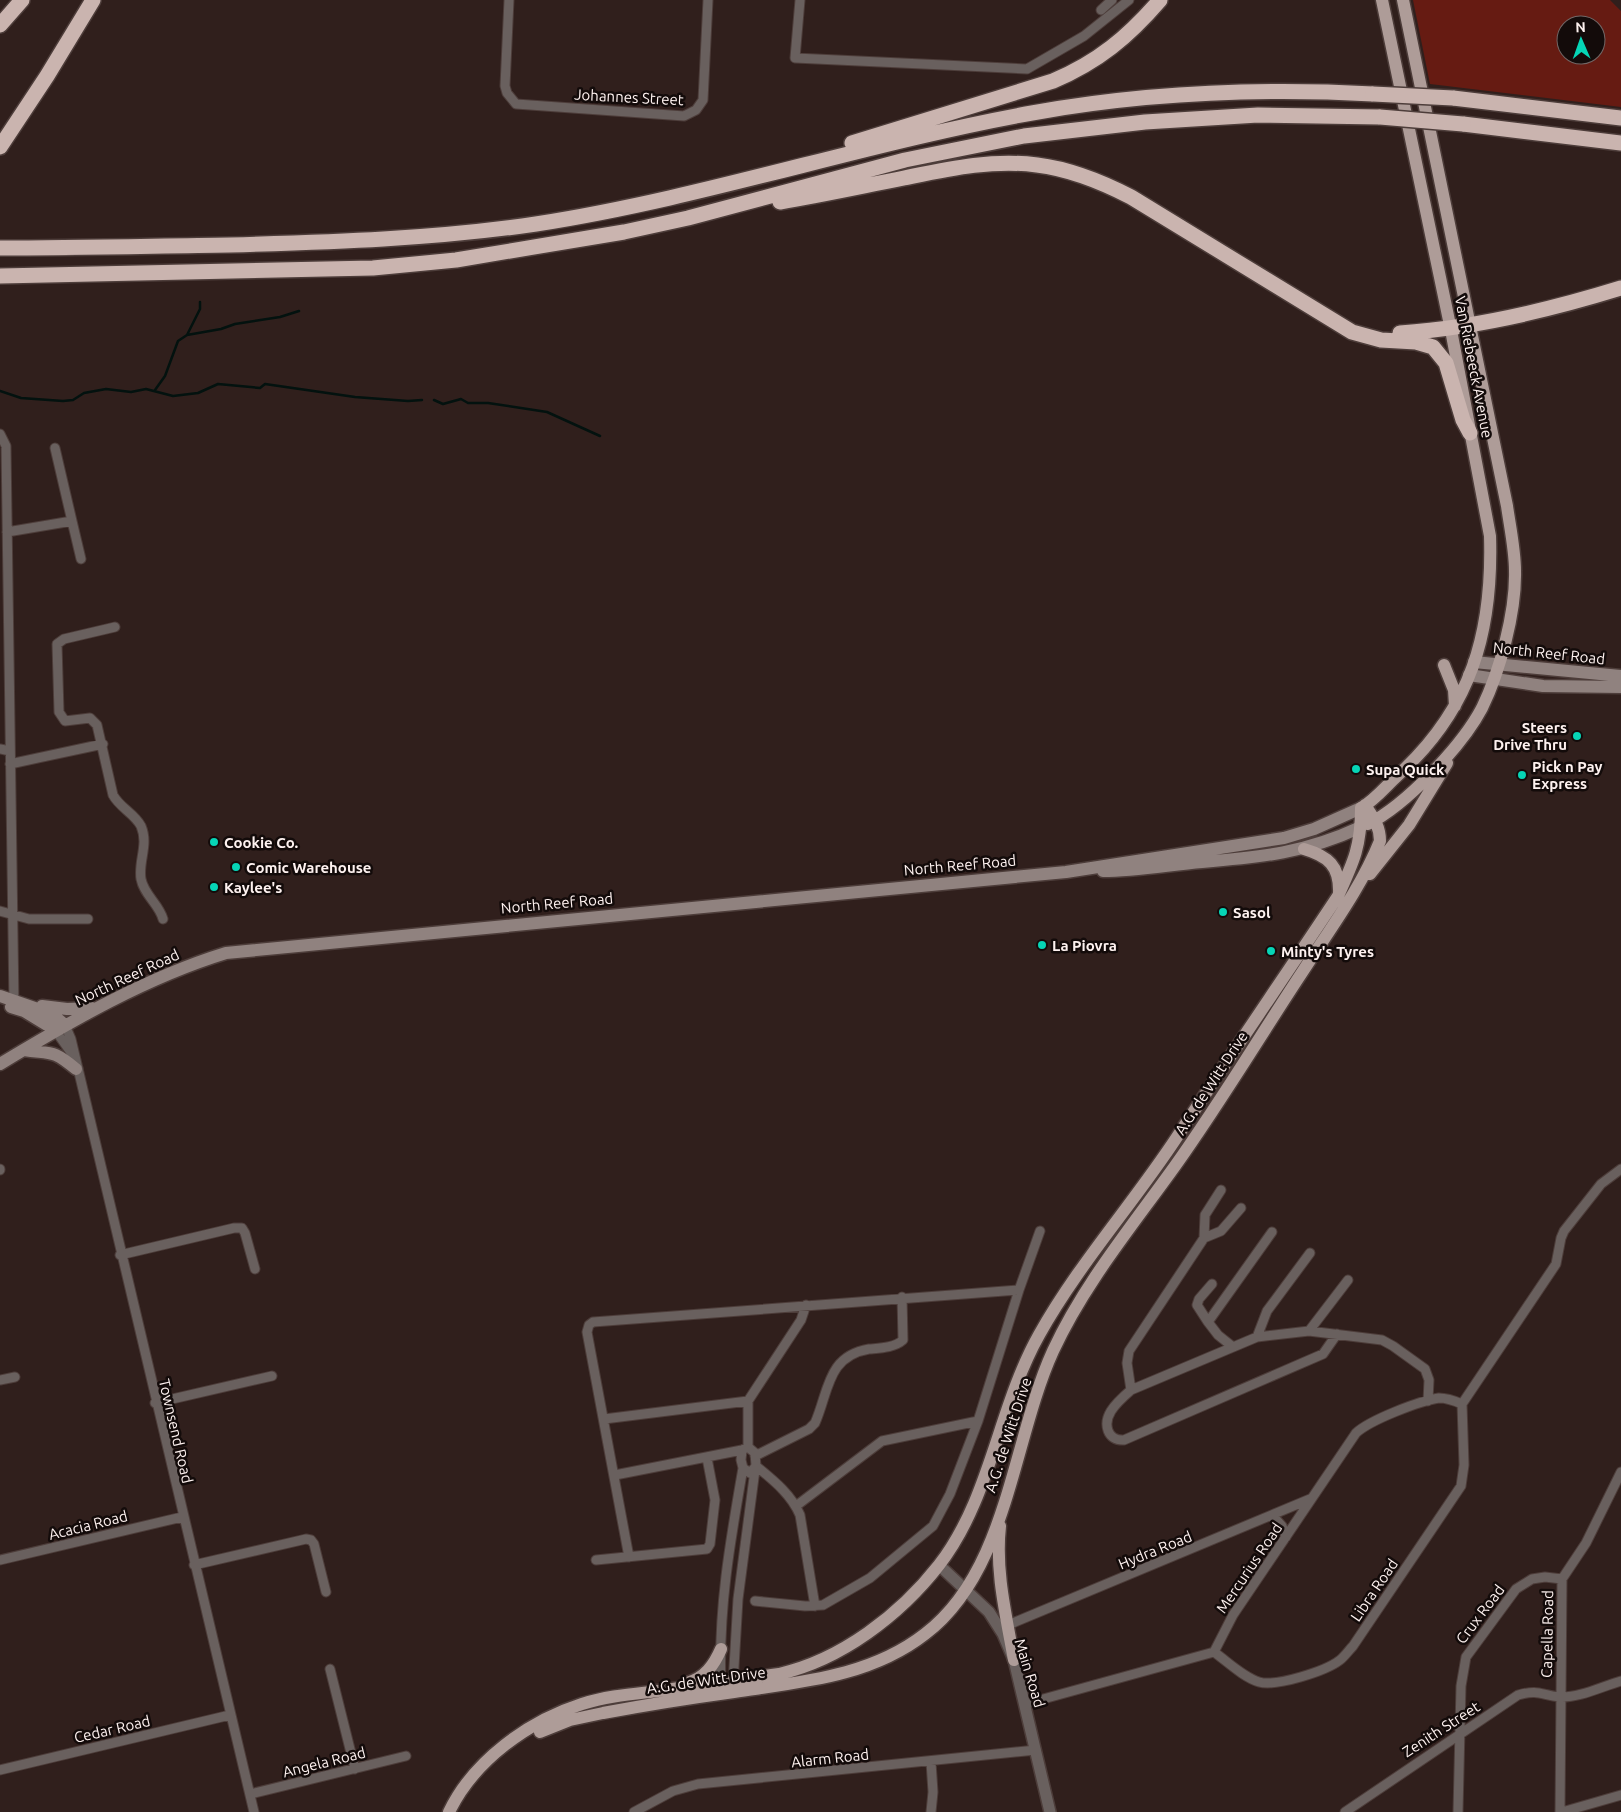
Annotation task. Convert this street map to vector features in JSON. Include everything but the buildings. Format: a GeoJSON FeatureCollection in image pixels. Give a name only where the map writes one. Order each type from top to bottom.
{"type":"FeatureCollection","features":[{"type":"Feature","properties":{"kind":"highway"},"geometry":{"type":"LineString","coordinates":[[0,25],[22,0]]}},
{"type":"Feature","properties":{"kind":"highway"},"geometry":{"type":"LineString","coordinates":[[0,147],[47,76],[93,0]]}},
{"type":"Feature","properties":{"kind":"highway"},"geometry":{"type":"LineString","coordinates":[[722,184],[1061,78],[1084,68],[1110,49],[1142,20],[1160,0]]}},
{"type":"Feature","properties":{"kind":"highway"},"geometry":{"type":"LineString","coordinates":[[0,248],[373,242],[445,235],[556,220],[624,208],[918,136],[1035,112],[1147,98],[1318,91],[1453,98],[1621,118]]}},
{"type":"Feature","properties":{"kind":"highway"},"geometry":{"type":"LineString","coordinates":[[688,218],[905,160],[1024,136],[1144,122],[1258,115],[1380,117],[1463,124],[1621,143]]}},
{"type":"Feature","properties":{"kind":"highway"},"geometry":{"type":"LineString","coordinates":[[0,276],[373,268],[429,263],[544,247],[950,169],[994,163],[1038,165],[1074,173],[1110,186],[1131,197],[1352,332],[1375,339],[1416,342],[1433,347],[1446,363],[1463,420],[1470,433]]}},
{"type":"Feature","properties":{"kind":"highway"},"geometry":{"type":"LineString","coordinates":[[1352,332],[1387,334],[1451,330],[1590,298],[1621,288]]}},
{"type":"Feature","properties":{"kind":"main road","name":"Van Riebeeck Avenue"},"geometry":{"type":"LineString","coordinates":[[1363,807],[1418,757],[1455,708],[1474,662],[1482,633],[1491,567],[1486,506],[1382,0]]}},
{"type":"Feature","properties":{"kind":"main road","name":"Van Riebeeck Avenue"},"geometry":{"type":"LineString","coordinates":[[1403,0],[1507,506],[1515,571],[1511,613],[1499,662],[1482,707],[1471,725]]}},
{"type":"Feature","properties":{"kind":"main road","name":"North Reef Road"},"geometry":{"type":"LineString","coordinates":[[1474,662],[1499,662],[1621,676]]}},
{"type":"Feature","properties":{"kind":"main road"},"geometry":{"type":"LineString","coordinates":[[1444,665],[1453,687],[1455,708]]}},
{"type":"Feature","properties":{"kind":"main road","name":"North Reef Road"},"geometry":{"type":"LineString","coordinates":[[1469,675],[1543,686],[1621,688]]}},
{"type":"Feature","properties":{"kind":"main road"},"geometry":{"type":"LineString","coordinates":[[1361,827],[1376,820],[1409,795],[1441,762],[1471,725]]}},
{"type":"Feature","properties":{"kind":"main road"},"geometry":{"type":"LineString","coordinates":[[1356,890],[1409,825],[1471,725]]}},
{"type":"Feature","properties":{"kind":"main road","name":"North Reef Road"},"geometry":{"type":"LineString","coordinates":[[0,1064],[60,1027],[166,973],[226,953],[1068,872],[1284,838],[1314,829],[1363,807]]}},
{"type":"Feature","properties":{"kind":"main road"},"geometry":{"type":"LineString","coordinates":[[1363,807],[1376,820]]}},
{"type":"Feature","properties":{"kind":"main road","name":"A.G. de Witt Drive"},"geometry":{"type":"LineString","coordinates":[[458,1812],[470,1791],[504,1754],[531,1736],[550,1727],[603,1713],[790,1672],[838,1651],[882,1621],[939,1565],[971,1511],[1023,1367],[1040,1334],[1105,1237],[1177,1137],[1338,896],[1356,858],[1363,807]]}},
{"type":"Feature","properties":{"kind":"main road","name":"A.G. de Witt Drive"},"geometry":{"type":"LineString","coordinates":[[449,1812],[468,1782],[493,1755],[543,1721],[583,1704],[606,1698],[658,1691],[727,1687],[828,1677],[884,1660],[925,1634],[942,1620],[978,1569],[1002,1508],[1051,1354],[1066,1324],[1097,1275],[1190,1145],[1356,890],[1380,841],[1380,832],[1376,820]]}},
{"type":"Feature","properties":{"kind":"main road","name":"North Reef Road"},"geometry":{"type":"LineString","coordinates":[[1068,872],[1150,870],[1200,862],[1258,858],[1328,842],[1361,827]]}},
{"type":"Feature","properties":{"kind":"main road"},"geometry":{"type":"LineString","coordinates":[[1304,849],[1320,854],[1332,864],[1338,880],[1338,896]]}},
{"type":"Feature","properties":{"kind":"main road"},"geometry":{"type":"LineString","coordinates":[[1274,991],[1285,998]]}},
{"type":"Feature","properties":{"kind":"main road"},"geometry":{"type":"LineString","coordinates":[[0,996],[60,1027]]}},
{"type":"Feature","properties":{"kind":"main road"},"geometry":{"type":"LineString","coordinates":[[0,1004],[31,1005],[67,1010],[97,1007]]}},
{"type":"Feature","properties":{"kind":"main road"},"geometry":{"type":"LineString","coordinates":[[31,1005],[52,1014],[60,1027]]}},
{"type":"Feature","properties":{"kind":"main road"},"geometry":{"type":"LineString","coordinates":[[23,1050],[49,1051],[75,1063]]}},
{"type":"Feature","properties":{"kind":"main road"},"geometry":{"type":"LineString","coordinates":[[1105,1237],[1118,1245]]}},
{"type":"Feature","properties":{"kind":"main road"},"geometry":{"type":"LineString","coordinates":[[1084,1268],[1097,1275]]}},
{"type":"Feature","properties":{"kind":"main road"},"geometry":{"type":"LineString","coordinates":[[1002,1508],[998,1567],[1014,1660]]}},
{"type":"Feature","properties":{"kind":"main road"},"geometry":{"type":"LineString","coordinates":[[658,1691],[694,1681],[703,1676],[715,1663],[721,1649]]}},
{"type":"Feature","properties":{"kind":"street","name":"Johannes Street"},"geometry":{"type":"LineString","coordinates":[[509,0],[505,86],[510,98],[520,105],[684,116],[692,114],[703,100],[708,0]]}},
{"type":"Feature","properties":{"kind":"street"},"geometry":{"type":"LineString","coordinates":[[800,0],[795,58],[1027,69],[1084,36],[1129,0]]}},
{"type":"Feature","properties":{"kind":"street"},"geometry":{"type":"LineString","coordinates":[[1101,10],[1112,0]]}},
{"type":"Feature","properties":{"kind":"street"},"geometry":{"type":"LineString","coordinates":[[0,434],[6,446],[7,532],[4,566],[14,915],[14,1004]]}},
{"type":"Feature","properties":{"kind":"street"},"geometry":{"type":"LineString","coordinates":[[55,448],[81,559]]}},
{"type":"Feature","properties":{"kind":"street"},"geometry":{"type":"LineString","coordinates":[[7,532],[72,521]]}},
{"type":"Feature","properties":{"kind":"street"},"geometry":{"type":"LineString","coordinates":[[115,627],[60,641],[56,649],[61,717],[65,721],[86,718],[95,721],[103,744],[113,796],[117,804],[134,816],[141,826],[144,839],[141,880],[145,890],[160,910],[163,919]]}},
{"type":"Feature","properties":{"kind":"street"},"geometry":{"type":"LineString","coordinates":[[10,764],[103,744]]}},
{"type":"Feature","properties":{"kind":"street"},"geometry":{"type":"LineString","coordinates":[[0,749],[10,751]]}},
{"type":"Feature","properties":{"kind":"street"},"geometry":{"type":"LineString","coordinates":[[0,911],[30,919],[88,919]]}},
{"type":"Feature","properties":{"kind":"street","name":"Townsend Road"},"geometry":{"type":"LineString","coordinates":[[60,1027],[75,1063],[254,1812]]}},
{"type":"Feature","properties":{"kind":"street"},"geometry":{"type":"LineString","coordinates":[[1462,1404],[1556,1264],[1560,1238],[1564,1231],[1601,1184],[1621,1169]]}},
{"type":"Feature","properties":{"kind":"street"},"geometry":{"type":"LineString","coordinates":[[1131,1390],[1127,1363],[1130,1351],[1204,1238],[1205,1215],[1221,1190]]}},
{"type":"Feature","properties":{"kind":"street"},"geometry":{"type":"LineString","coordinates":[[1204,1238],[1221,1231],[1241,1208]]}},
{"type":"Feature","properties":{"kind":"street"},"geometry":{"type":"LineString","coordinates":[[120,1255],[234,1228],[242,1228],[255,1269]]}},
{"type":"Feature","properties":{"kind":"street"},"geometry":{"type":"LineString","coordinates":[[755,1601],[815,1606],[834,1600],[870,1578],[933,1526],[950,1494],[978,1421],[1019,1290],[1040,1231]]}},
{"type":"Feature","properties":{"kind":"street"},"geometry":{"type":"LineString","coordinates":[[1208,1322],[1272,1232]]}},
{"type":"Feature","properties":{"kind":"street"},"geometry":{"type":"LineString","coordinates":[[1257,1337],[1267,1311],[1310,1253]]}},
{"type":"Feature","properties":{"kind":"street"},"geometry":{"type":"LineString","coordinates":[[1308,1331],[1348,1280]]}},
{"type":"Feature","properties":{"kind":"street"},"geometry":{"type":"LineString","coordinates":[[1212,1284],[1197,1304],[1218,1335],[1233,1347]]}},
{"type":"Feature","properties":{"kind":"street"},"geometry":{"type":"LineString","coordinates":[[629,1557],[587,1332],[589,1325],[593,1322],[902,1297],[1019,1290]]}},
{"type":"Feature","properties":{"kind":"street"},"geometry":{"type":"LineString","coordinates":[[755,1456],[809,1429],[815,1423],[832,1375],[848,1355],[854,1352],[891,1346],[902,1340],[902,1297]]}},
{"type":"Feature","properties":{"kind":"street"},"geometry":{"type":"LineString","coordinates":[[756,1468],[750,1473],[744,1468],[741,1460],[745,1448],[748,1401],[801,1320],[806,1305]]}},
{"type":"Feature","properties":{"kind":"street"},"geometry":{"type":"LineString","coordinates":[[1337,1334],[1323,1354],[1124,1440],[1116,1440],[1111,1437],[1107,1429],[1111,1411],[1131,1390],[1257,1337],[1308,1331],[1337,1334],[1382,1340],[1419,1363],[1429,1374],[1428,1401]]}},
{"type":"Feature","properties":{"kind":"street"},"geometry":{"type":"LineString","coordinates":[[155,1403],[272,1376]]}},
{"type":"Feature","properties":{"kind":"street"},"geometry":{"type":"LineString","coordinates":[[0,1380],[16,1377]]}},
{"type":"Feature","properties":{"kind":"street","name":"Mercurius Road"},"geometry":{"type":"LineString","coordinates":[[1214,1652],[1233,1615],[1356,1433],[1365,1424],[1440,1398],[1462,1404]]}},
{"type":"Feature","properties":{"kind":"street"},"geometry":{"type":"LineString","coordinates":[[604,1419],[748,1401]]}},
{"type":"Feature","properties":{"kind":"street","name":"Libra Road"},"geometry":{"type":"LineString","coordinates":[[1214,1652],[1249,1678],[1259,1682],[1272,1683],[1324,1668],[1339,1661],[1353,1646],[1461,1486],[1464,1465],[1462,1404]]}},
{"type":"Feature","properties":{"kind":"street"},"geometry":{"type":"LineString","coordinates":[[796,1506],[882,1441],[978,1421]]}},
{"type":"Feature","properties":{"kind":"street"},"geometry":{"type":"LineString","coordinates":[[615,1476],[708,1458],[745,1448],[754,1450],[756,1468],[727,1687]]}},
{"type":"Feature","properties":{"kind":"street"},"geometry":{"type":"LineString","coordinates":[[596,1560],[707,1549],[710,1544],[716,1509],[708,1458]]}},
{"type":"Feature","properties":{"kind":"street"},"geometry":{"type":"LineString","coordinates":[[727,1687],[721,1649],[724,1583],[744,1468]]}},
{"type":"Feature","properties":{"kind":"street"},"geometry":{"type":"LineString","coordinates":[[756,1468],[787,1494],[800,1515],[815,1606]]}},
{"type":"Feature","properties":{"kind":"street","name":"Capella Road"},"geometry":{"type":"LineString","coordinates":[[1561,1812],[1562,1579],[1586,1543],[1621,1472]]}},
{"type":"Feature","properties":{"kind":"street","name":"Hydra Road"},"geometry":{"type":"LineString","coordinates":[[1008,1625],[1312,1499]]}},
{"type":"Feature","properties":{"kind":"street"},"geometry":{"type":"LineString","coordinates":[[735,1515],[750,1517]]}},
{"type":"Feature","properties":{"kind":"street"},"geometry":{"type":"LineString","coordinates":[[1273,1516],[1282,1526],[1286,1537]]}},
{"type":"Feature","properties":{"kind":"street","name":"Acacia Road"},"geometry":{"type":"LineString","coordinates":[[0,1560],[182,1517]]}},
{"type":"Feature","properties":{"kind":"street"},"geometry":{"type":"LineString","coordinates":[[194,1565],[306,1539],[311,1540],[314,1544],[326,1592]]}},
{"type":"Feature","properties":{"kind":"street","name":"Main Road"},"geometry":{"type":"LineString","coordinates":[[939,1565],[996,1621],[1014,1660],[1050,1812]]}},
{"type":"Feature","properties":{"kind":"street","name":"Crux Road"},"geometry":{"type":"LineString","coordinates":[[1458,1812],[1461,1686],[1466,1657],[1516,1589],[1532,1579],[1545,1577],[1562,1579]]}},
{"type":"Feature","properties":{"kind":"street"},"geometry":{"type":"LineString","coordinates":[[1025,1704],[1214,1652]]}},
{"type":"Feature","properties":{"kind":"street"},"geometry":{"type":"LineString","coordinates":[[330,1669],[355,1768]]}},
{"type":"Feature","properties":{"kind":"street"},"geometry":{"type":"LineString","coordinates":[[1560,1697],[1578,1694],[1621,1681]]}},
{"type":"Feature","properties":{"kind":"street","name":"Zenith Street"},"geometry":{"type":"LineString","coordinates":[[1345,1812],[1459,1733],[1518,1695],[1529,1692],[1541,1692],[1560,1697]]}},
{"type":"Feature","properties":{"kind":"street","name":"Cedar Road"},"geometry":{"type":"LineString","coordinates":[[0,1770],[230,1715]]}},
{"type":"Feature","properties":{"kind":"street","name":"Alarm Road"},"geometry":{"type":"LineString","coordinates":[[634,1812],[673,1791],[698,1784],[1036,1750]]}},
{"type":"Feature","properties":{"kind":"street","name":"Angela Road"},"geometry":{"type":"LineString","coordinates":[[250,1794],[406,1756]]}},
{"type":"Feature","properties":{"kind":"street"},"geometry":{"type":"LineString","coordinates":[[931,1762],[934,1792],[931,1812]]}},
{"type":"Feature","properties":{"kind":"street"},"geometry":{"type":"LineString","coordinates":[[1561,1812],[1621,1795]]}},
{"type":"Feature","properties":{"kind":"shaded area"},"geometry":{"type":"Polygon","coordinates":[[[1413,0],[1610,0],[1621,11],[1621,107],[1430,84],[1413,0]]]}},
{"type":"Feature","properties":{"kind":"waterway"},"geometry":{"type":"LineString","coordinates":[[187,335],[200,309],[200,302]]}},
{"type":"Feature","properties":{"kind":"waterway"},"geometry":{"type":"LineString","coordinates":[[155,390],[165,376],[178,341],[187,335],[221,329],[235,324],[280,317],[299,311]]}},
{"type":"Feature","properties":{"kind":"waterway"},"geometry":{"type":"LineString","coordinates":[[0,391],[21,398],[63,401],[73,400],[84,393],[106,389],[131,392],[146,389],[173,396],[198,393],[218,384],[260,388],[265,384],[355,397],[408,401],[422,400]]}},
{"type":"Feature","properties":{"kind":"waterway"},"geometry":{"type":"LineString","coordinates":[[434,400],[443,404],[461,399],[468,403],[488,403],[547,412],[600,436]]}},
{"type":"Feature","properties":{"kind":"place","name":"Steers Drive Thru"},"geometry":{"type":"Point","coordinates":[1577,736]}},
{"type":"Feature","properties":{"kind":"place","name":"Supa Quick"},"geometry":{"type":"Point","coordinates":[1356,769]}},
{"type":"Feature","properties":{"kind":"place","name":"Pick n Pay Express"},"geometry":{"type":"Point","coordinates":[1522,775]}},
{"type":"Feature","properties":{"kind":"place","name":"Cookie Co."},"geometry":{"type":"Point","coordinates":[214,842]}},
{"type":"Feature","properties":{"kind":"place","name":"Comic Warehouse"},"geometry":{"type":"Point","coordinates":[236,867]}},
{"type":"Feature","properties":{"kind":"place","name":"Kaylee's"},"geometry":{"type":"Point","coordinates":[214,887]}},
{"type":"Feature","properties":{"kind":"place","name":"Sasol"},"geometry":{"type":"Point","coordinates":[1223,912]}},
{"type":"Feature","properties":{"kind":"place","name":"La Piovra"},"geometry":{"type":"Point","coordinates":[1042,945]}},
{"type":"Feature","properties":{"kind":"place","name":"Minty's Tyres"},"geometry":{"type":"Point","coordinates":[1271,951]}}]}
